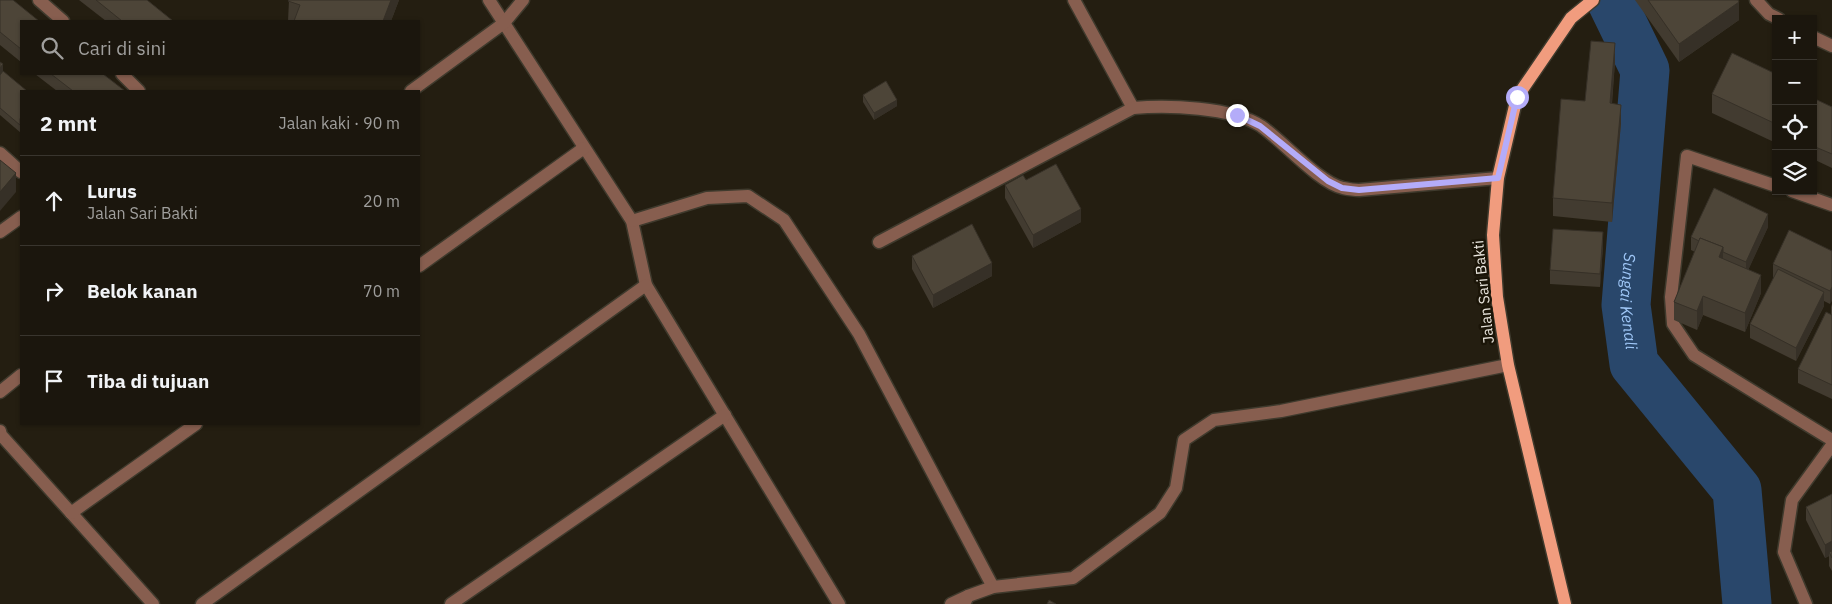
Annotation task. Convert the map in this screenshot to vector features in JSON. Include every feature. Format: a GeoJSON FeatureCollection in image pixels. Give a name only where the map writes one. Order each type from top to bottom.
{"type":"FeatureCollection","features":[{"type":"Feature","properties":{"kind":"main road","name":"Jalan Sari Bakti"},"geometry":{"type":"LineString","coordinates":[[1565,604],[1508,365],[1497,298],[1493,235],[1498,178],[1517,97],[1571,18],[1593,0]]}},
{"type":"Feature","properties":{"kind":"street"},"geometry":{"type":"LineString","coordinates":[[39,0],[62,20]]}},
{"type":"Feature","properties":{"kind":"street"},"geometry":{"type":"LineString","coordinates":[[489,0],[632,221],[646,285],[838,604]]}},
{"type":"Feature","properties":{"kind":"street"},"geometry":{"type":"LineString","coordinates":[[412,90],[504,23],[523,0]]}},
{"type":"Feature","properties":{"kind":"street"},"geometry":{"type":"LineString","coordinates":[[1074,0],[1133,108]]}},
{"type":"Feature","properties":{"kind":"street"},"geometry":{"type":"LineString","coordinates":[[1756,0],[1772,16]]}},
{"type":"Feature","properties":{"kind":"street"},"geometry":{"type":"LineString","coordinates":[[1817,39],[1832,46]]}},
{"type":"Feature","properties":{"kind":"street"},"geometry":{"type":"LineString","coordinates":[[123,75],[138,90]]}},
{"type":"Feature","properties":{"kind":"street"},"geometry":{"type":"LineString","coordinates":[[879,242],[1133,108],[1156,106],[1237,115],[1260,126],[1328,181],[1342,188],[1359,190],[1498,178]]}},
{"type":"Feature","properties":{"kind":"street"},"geometry":{"type":"LineString","coordinates":[[420,265],[584,148]]}},
{"type":"Feature","properties":{"kind":"street"},"geometry":{"type":"LineString","coordinates":[[0,152],[20,171]]}},
{"type":"Feature","properties":{"kind":"street"},"geometry":{"type":"LineString","coordinates":[[1772,185],[1687,156],[1671,297],[1673,324],[1694,355],[1832,440]]}},
{"type":"Feature","properties":{"kind":"street"},"geometry":{"type":"LineString","coordinates":[[1803,195],[1832,205]]}},
{"type":"Feature","properties":{"kind":"street"},"geometry":{"type":"LineString","coordinates":[[632,221],[707,198],[748,196],[784,220],[859,334],[993,587]]}},
{"type":"Feature","properties":{"kind":"street"},"geometry":{"type":"LineString","coordinates":[[0,232],[20,218]]}},
{"type":"Feature","properties":{"kind":"street"},"geometry":{"type":"LineString","coordinates":[[202,604],[646,285]]}},
{"type":"Feature","properties":{"kind":"street"},"geometry":{"type":"LineString","coordinates":[[952,604],[966,600],[993,587],[1074,578],[1160,513],[1176,488],[1184,440],[1214,420],[1281,412],[1508,365]]}},
{"type":"Feature","properties":{"kind":"street"},"geometry":{"type":"LineString","coordinates":[[0,392],[20,376]]}},
{"type":"Feature","properties":{"kind":"street"},"geometry":{"type":"LineString","coordinates":[[451,604],[725,415]]}},
{"type":"Feature","properties":{"kind":"street"},"geometry":{"type":"LineString","coordinates":[[71,513],[195,425]]}},
{"type":"Feature","properties":{"kind":"street"},"geometry":{"type":"LineString","coordinates":[[0,431],[154,604]]}},
{"type":"Feature","properties":{"kind":"street"},"geometry":{"type":"LineString","coordinates":[[1806,604],[1784,552],[1792,500],[1832,444]]}},
{"type":"Feature","properties":{"kind":"building"},"geometry":{"type":"Polygon","coordinates":[[[0,0],[13,0],[38,20],[20,20],[20,48],[0,32],[0,0]]]}},
{"type":"Feature","properties":{"kind":"building"},"geometry":{"type":"Polygon","coordinates":[[[96,0],[147,0],[172,20],[121,20],[96,0]]]}},
{"type":"Feature","properties":{"kind":"building"},"geometry":{"type":"Polygon","coordinates":[[[391,0],[383,20],[294,20],[300,5],[288,1],[391,0]]]}},
{"type":"Feature","properties":{"kind":"building"},"geometry":{"type":"Polygon","coordinates":[[[1648,0],[1738,0],[1739,2],[1679,44],[1648,0]]]}},
{"type":"Feature","properties":{"kind":"building"},"geometry":{"type":"Polygon","coordinates":[[[1591,41],[1615,43],[1610,103],[1621,105],[1612,203],[1553,198],[1561,99],[1585,101],[1591,41]]]}},
{"type":"Feature","properties":{"kind":"building"},"geometry":{"type":"Polygon","coordinates":[[[1732,53],[1772,72],[1772,122],[1712,94],[1732,53]]]}},
{"type":"Feature","properties":{"kind":"building"},"geometry":{"type":"Polygon","coordinates":[[[3,71],[26,90],[20,90],[20,125],[0,108],[0,75],[3,71]]]}},
{"type":"Feature","properties":{"kind":"building"},"geometry":{"type":"Polygon","coordinates":[[[52,75],[104,75],[124,90],[72,90],[52,75]]]}},
{"type":"Feature","properties":{"kind":"building"},"geometry":{"type":"Polygon","coordinates":[[[886,81],[897,100],[874,113],[863,95],[886,81]]]}},
{"type":"Feature","properties":{"kind":"building"},"geometry":{"type":"Polygon","coordinates":[[[1817,100],[1832,107],[1832,154],[1817,148],[1817,100]]]}},
{"type":"Feature","properties":{"kind":"building"},"geometry":{"type":"Polygon","coordinates":[[[0,160],[16,173],[0,192],[0,160]]]}},
{"type":"Feature","properties":{"kind":"building"},"geometry":{"type":"Polygon","coordinates":[[[1056,164],[1081,209],[1033,235],[1005,185],[1023,175],[1026,180],[1056,164]]]}},
{"type":"Feature","properties":{"kind":"building"},"geometry":{"type":"Polygon","coordinates":[[[1714,188],[1768,214],[1746,262],[1723,252],[1723,247],[1700,238],[1699,241],[1691,237],[1714,188]]]}},
{"type":"Feature","properties":{"kind":"building"},"geometry":{"type":"Polygon","coordinates":[[[972,224],[992,263],[933,295],[912,256],[972,224]]]}},
{"type":"Feature","properties":{"kind":"building"},"geometry":{"type":"Polygon","coordinates":[[[1553,229],[1603,232],[1600,274],[1550,270],[1553,229]]]}},
{"type":"Feature","properties":{"kind":"building"},"geometry":{"type":"Polygon","coordinates":[[[1789,230],[1832,251],[1832,287],[1830,291],[1773,264],[1789,230]]]}},
{"type":"Feature","properties":{"kind":"building"},"geometry":{"type":"Polygon","coordinates":[[[1700,238],[1723,247],[1719,257],[1761,275],[1745,313],[1703,296],[1697,311],[1674,302],[1700,238]]]}},
{"type":"Feature","properties":{"kind":"building"},"geometry":{"type":"Polygon","coordinates":[[[1778,269],[1824,292],[1796,348],[1750,324],[1778,269]]]}},
{"type":"Feature","properties":{"kind":"building"},"geometry":{"type":"Polygon","coordinates":[[[1826,312],[1832,315],[1832,385],[1798,369],[1826,312]]]}},
{"type":"Feature","properties":{"kind":"building"},"geometry":{"type":"Polygon","coordinates":[[[1832,494],[1832,541],[1825,545],[1806,507],[1832,494]]]}},
{"type":"Feature","properties":{"kind":"building"},"geometry":{"type":"Polygon","coordinates":[[[1049,600],[1056,604],[1047,604],[1049,600]]]}},
{"type":"Feature","properties":{"kind":"waterway","name":"Sungai Kenali"},"geometry":{"type":"LineString","coordinates":[[1611,0],[1645,70],[1626,305],[1634,364],[1737,490],[1747,604]]}},
{"type":"Feature","properties":{"kind":"route"},"geometry":{"type":"LineString","coordinates":[[1237,115],[1260,126],[1328,181],[1342,188],[1359,190],[1498,178],[1517,97]]}}]}
